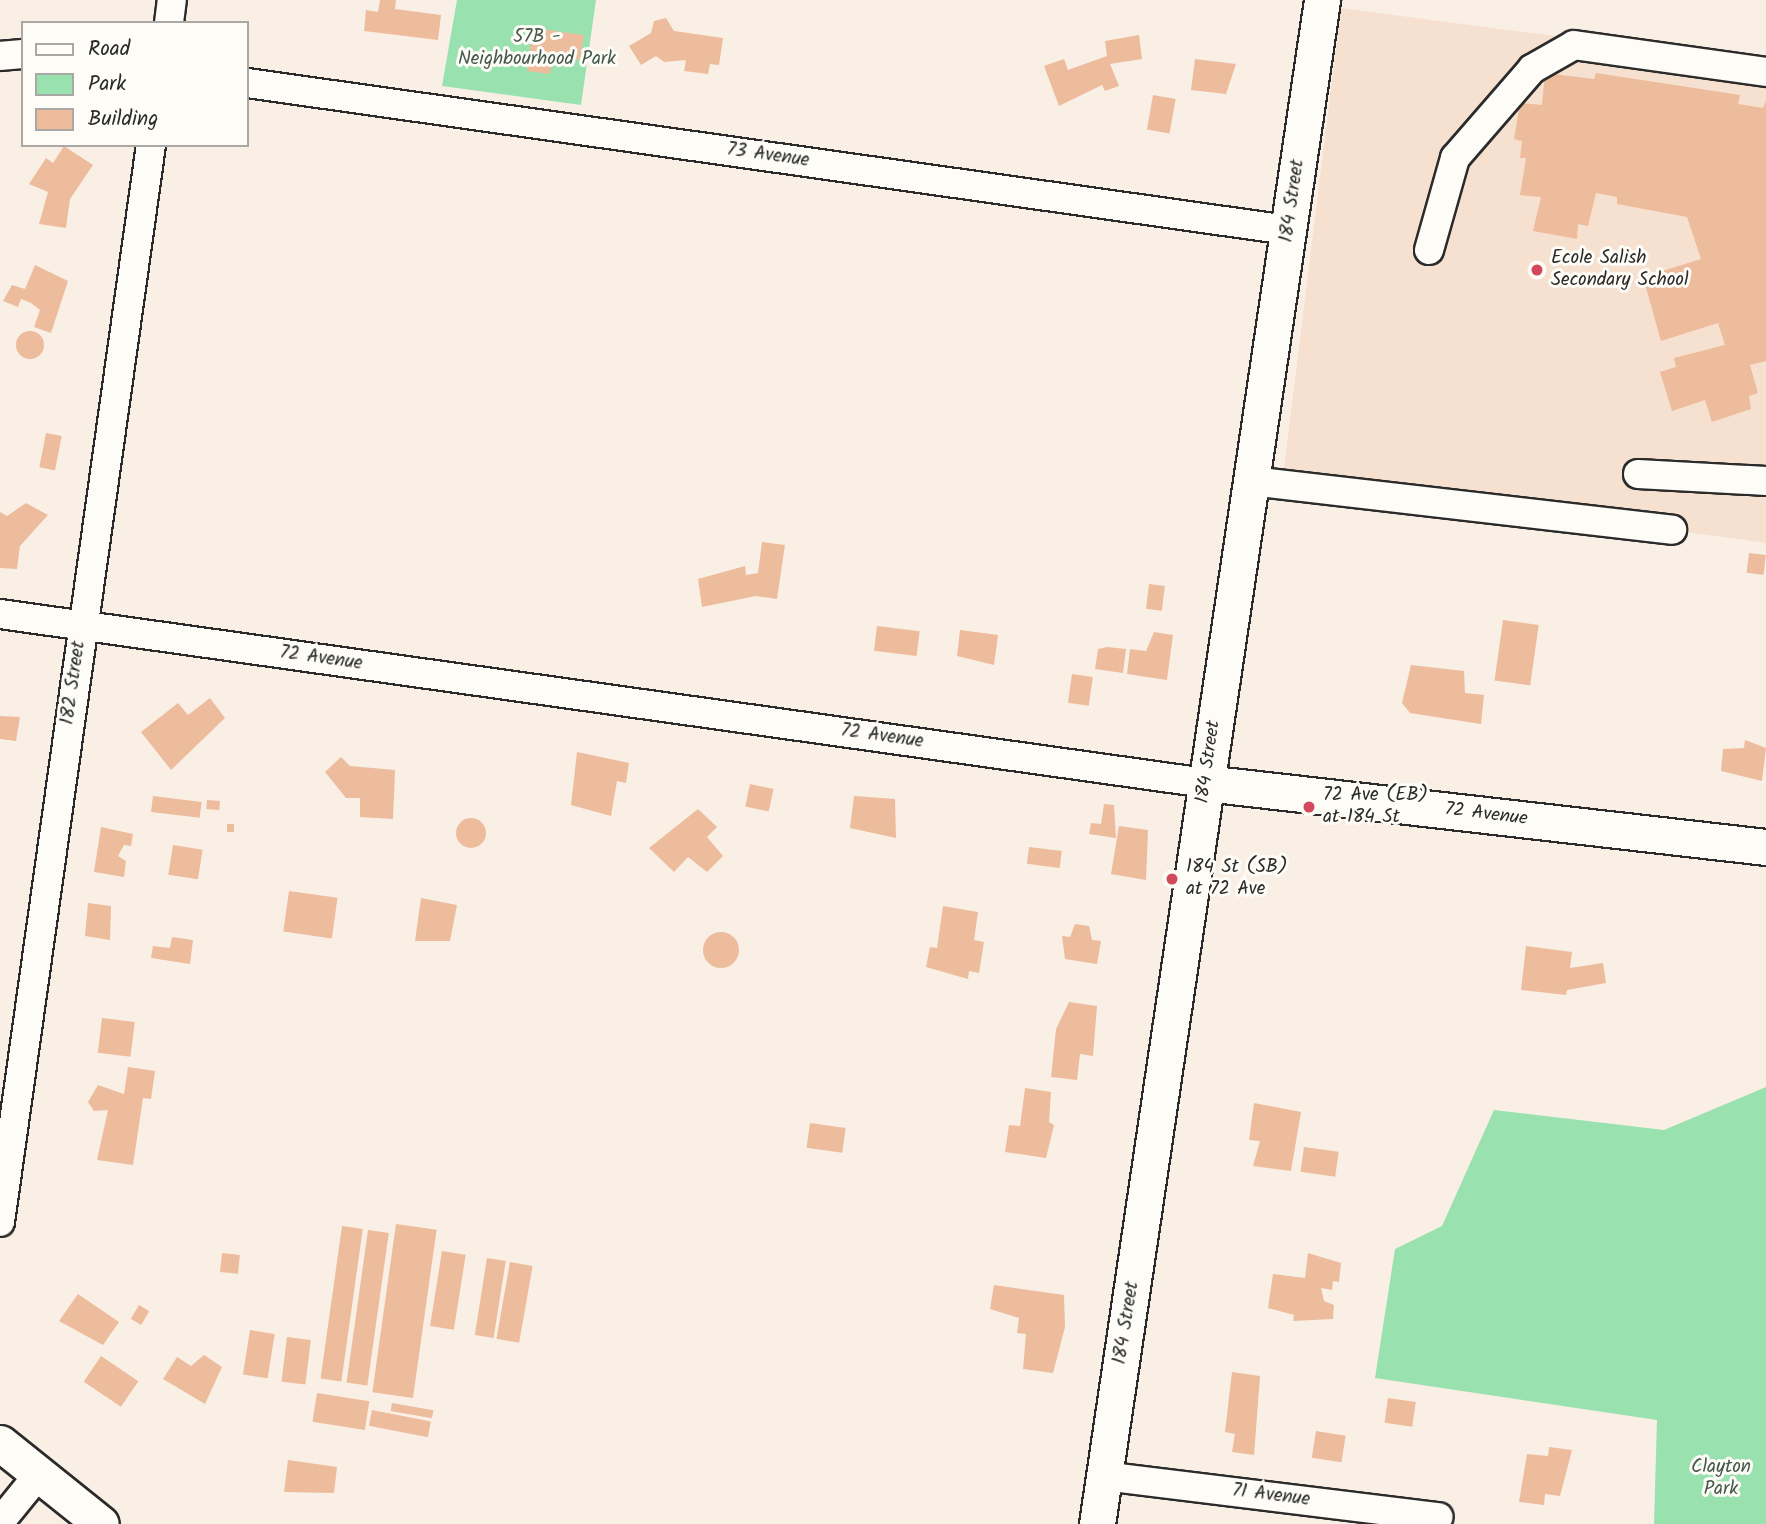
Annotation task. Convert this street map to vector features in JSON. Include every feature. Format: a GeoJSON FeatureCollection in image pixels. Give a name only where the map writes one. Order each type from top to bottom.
{"type":"FeatureCollection","features":[{"type":"Feature","properties":{"kind":"main road","name":"184 Street"},"geometry":{"type":"LineString","coordinates":[[1097,1524],[1322,0]]}},
{"type":"Feature","properties":{"kind":"main road","name":"72 Avenue"},"geometry":{"type":"LineString","coordinates":[[1205,783],[1766,847]]}},
{"type":"Feature","properties":{"kind":"main road"},"geometry":{"type":"LineString","coordinates":[[0,1443],[101,1524]]}},
{"type":"Feature","properties":{"kind":"street"},"geometry":{"type":"LineString","coordinates":[[169,21],[172,0]]}},
{"type":"Feature","properties":{"kind":"street"},"geometry":{"type":"LineString","coordinates":[[1429,250],[1455,158],[1532,69],[1574,45],[1766,72]]}},
{"type":"Feature","properties":{"kind":"street"},"geometry":{"type":"LineString","coordinates":[[0,56],[21,54]]}},
{"type":"Feature","properties":{"kind":"street","name":"73 Avenue"},"geometry":{"type":"LineString","coordinates":[[248,83],[1288,230]]}},
{"type":"Feature","properties":{"kind":"street","name":"182 Street"},"geometry":{"type":"LineString","coordinates":[[0,1222],[151,147]]}},
{"type":"Feature","properties":{"kind":"street"},"geometry":{"type":"LineString","coordinates":[[1638,474],[1766,481]]}},
{"type":"Feature","properties":{"kind":"street"},"geometry":{"type":"LineString","coordinates":[[1251,481],[1672,530]]}},
{"type":"Feature","properties":{"kind":"street","name":"72 Avenue"},"geometry":{"type":"LineString","coordinates":[[0,614],[1205,783]]}},
{"type":"Feature","properties":{"kind":"street"},"geometry":{"type":"LineString","coordinates":[[0,1522],[39,1474]]}},
{"type":"Feature","properties":{"kind":"street","name":"71 Avenue"},"geometry":{"type":"LineString","coordinates":[[1104,1476],[1438,1517]]}},
{"type":"Feature","properties":{"kind":"shaded area","name":"Ecole Salish Secondary School"},"geometry":{"type":"Polygon","coordinates":[[[1341,8],[1766,64],[1766,543],[1283,476],[1341,8]]]}},
{"type":"Feature","properties":{"kind":"green space","name":"57B - Neighbourhood Park"},"geometry":{"type":"Polygon","coordinates":[[[457,0],[596,0],[581,105],[442,86],[457,0]]]}},
{"type":"Feature","properties":{"kind":"green space","name":"Clayton Park"},"geometry":{"type":"Polygon","coordinates":[[[1766,1087],[1766,1524],[1654,1524],[1657,1420],[1375,1378],[1395,1249],[1442,1226],[1494,1110],[1664,1130],[1766,1087]]]}},
{"type":"Feature","properties":{"kind":"building"},"geometry":{"type":"Polygon","coordinates":[[[380,0],[396,0],[395,9],[441,15],[438,40],[364,31],[366,10],[378,12],[380,0]]]}},
{"type":"Feature","properties":{"kind":"building"},"geometry":{"type":"Polygon","coordinates":[[[666,18],[674,31],[723,38],[719,65],[710,64],[708,74],[684,71],[686,60],[664,62],[656,56],[641,65],[629,46],[651,33],[654,21],[666,18]]]}},
{"type":"Feature","properties":{"kind":"building"},"geometry":{"type":"Polygon","coordinates":[[[533,28],[584,35],[580,60],[553,56],[550,74],[527,71],[533,28]]]}},
{"type":"Feature","properties":{"kind":"building"},"geometry":{"type":"Polygon","coordinates":[[[1139,35],[1142,59],[1110,64],[1119,86],[1105,91],[1102,85],[1059,106],[1044,66],[1064,59],[1068,70],[1107,56],[1105,41],[1139,35]]]}},
{"type":"Feature","properties":{"kind":"building"},"geometry":{"type":"Polygon","coordinates":[[[1195,59],[1236,64],[1226,94],[1191,90],[1195,59]]]}},
{"type":"Feature","properties":{"kind":"building"},"geometry":{"type":"Polygon","coordinates":[[[1545,73],[1594,79],[1596,73],[1740,95],[1738,104],[1763,108],[1766,101],[1766,361],[1750,365],[1758,393],[1749,396],[1751,409],[1712,422],[1705,400],[1672,411],[1660,372],[1676,367],[1674,358],[1725,345],[1718,323],[1661,341],[1643,277],[1701,259],[1687,217],[1617,204],[1617,197],[1596,193],[1588,226],[1578,224],[1577,239],[1533,231],[1541,197],[1520,195],[1526,158],[1520,158],[1522,141],[1514,139],[1520,103],[1542,105],[1545,73]]]}},
{"type":"Feature","properties":{"kind":"building"},"geometry":{"type":"Polygon","coordinates":[[[1153,95],[1176,99],[1170,133],[1147,129],[1153,95]]]}},
{"type":"Feature","properties":{"kind":"building"},"geometry":{"type":"Polygon","coordinates":[[[66,147],[93,165],[70,199],[66,228],[39,224],[48,192],[29,184],[46,158],[53,163],[66,147]]]}},
{"type":"Feature","properties":{"kind":"building"},"geometry":{"type":"Polygon","coordinates":[[[35,265],[68,281],[51,333],[34,327],[40,310],[31,303],[21,299],[18,307],[3,301],[12,285],[25,289],[35,265]]]}},
{"type":"Feature","properties":{"kind":"building"},"geometry":{"type":"Polygon","coordinates":[[[30,331],[40,335],[44,345],[40,355],[30,359],[20,355],[16,345],[20,335],[30,331]]]}},
{"type":"Feature","properties":{"kind":"building"},"geometry":{"type":"Polygon","coordinates":[[[46,433],[62,436],[55,470],[39,467],[46,433]]]}},
{"type":"Feature","properties":{"kind":"building"},"geometry":{"type":"Polygon","coordinates":[[[26,503],[48,515],[20,546],[17,569],[0,568],[0,512],[7,516],[26,503]]]}},
{"type":"Feature","properties":{"kind":"building"},"geometry":{"type":"Polygon","coordinates":[[[762,542],[785,545],[777,599],[756,596],[702,607],[698,579],[745,566],[746,575],[758,573],[762,542]]]}},
{"type":"Feature","properties":{"kind":"building"},"geometry":{"type":"Polygon","coordinates":[[[1749,553],[1766,555],[1763,575],[1747,573],[1749,553]]]}},
{"type":"Feature","properties":{"kind":"building"},"geometry":{"type":"Polygon","coordinates":[[[1149,584],[1165,586],[1162,611],[1146,609],[1149,584]]]}},
{"type":"Feature","properties":{"kind":"building"},"geometry":{"type":"Polygon","coordinates":[[[1503,620],[1539,625],[1530,685],[1495,680],[1503,620]]]}},
{"type":"Feature","properties":{"kind":"building"},"geometry":{"type":"Polygon","coordinates":[[[877,626],[920,631],[917,656],[874,651],[877,626]]]}},
{"type":"Feature","properties":{"kind":"building"},"geometry":{"type":"Polygon","coordinates":[[[960,630],[998,635],[994,665],[957,656],[960,630]]]}},
{"type":"Feature","properties":{"kind":"building"},"geometry":{"type":"Polygon","coordinates":[[[1154,632],[1173,635],[1167,680],[1127,674],[1130,649],[1146,651],[1154,632]]]}},
{"type":"Feature","properties":{"kind":"building"},"geometry":{"type":"Polygon","coordinates":[[[1098,649],[1126,649],[1123,673],[1095,669],[1098,649]]]}},
{"type":"Feature","properties":{"kind":"building"},"geometry":{"type":"Polygon","coordinates":[[[1411,665],[1464,671],[1465,693],[1484,695],[1481,724],[1410,713],[1402,703],[1411,665]]]}},
{"type":"Feature","properties":{"kind":"building"},"geometry":{"type":"Polygon","coordinates":[[[1072,674],[1093,677],[1089,706],[1068,703],[1072,674]]]}},
{"type":"Feature","properties":{"kind":"building"},"geometry":{"type":"Polygon","coordinates":[[[210,698],[225,718],[171,770],[141,732],[178,703],[188,715],[210,698]]]}},
{"type":"Feature","properties":{"kind":"building"},"geometry":{"type":"Polygon","coordinates":[[[0,716],[20,717],[16,741],[0,739],[0,716]]]}},
{"type":"Feature","properties":{"kind":"building"},"geometry":{"type":"Polygon","coordinates":[[[1745,740],[1766,748],[1762,781],[1721,771],[1723,749],[1744,748],[1745,740]]]}},
{"type":"Feature","properties":{"kind":"building"},"geometry":{"type":"Polygon","coordinates":[[[577,752],[629,763],[626,783],[617,781],[611,816],[571,805],[577,752]]]}},
{"type":"Feature","properties":{"kind":"building"},"geometry":{"type":"Polygon","coordinates":[[[341,757],[350,766],[395,770],[393,819],[360,817],[360,798],[346,798],[325,772],[341,757]]]}},
{"type":"Feature","properties":{"kind":"building"},"geometry":{"type":"Polygon","coordinates":[[[750,784],[773,789],[769,811],[745,806],[750,784]]]}},
{"type":"Feature","properties":{"kind":"building"},"geometry":{"type":"Polygon","coordinates":[[[153,796],[202,802],[200,818],[151,812],[153,796]]]}},
{"type":"Feature","properties":{"kind":"building"},"geometry":{"type":"Polygon","coordinates":[[[854,796],[895,799],[896,838],[850,828],[854,796]]]}},
{"type":"Feature","properties":{"kind":"building"},"geometry":{"type":"Polygon","coordinates":[[[207,800],[220,801],[219,810],[206,809],[207,800]]]}},
{"type":"Feature","properties":{"kind":"building"},"geometry":{"type":"Polygon","coordinates":[[[1104,804],[1114,805],[1116,838],[1089,834],[1091,823],[1101,824],[1104,804]]]}},
{"type":"Feature","properties":{"kind":"building"},"geometry":{"type":"Polygon","coordinates":[[[698,809],[717,827],[707,837],[723,856],[707,872],[688,857],[674,872],[649,848],[698,809]]]}},
{"type":"Feature","properties":{"kind":"building"},"geometry":{"type":"Polygon","coordinates":[[[471,818],[482,822],[486,833],[482,844],[471,848],[460,844],[456,833],[460,822],[471,818]]]}},
{"type":"Feature","properties":{"kind":"building"},"geometry":{"type":"Polygon","coordinates":[[[227,824],[234,824],[234,832],[227,832],[227,824]]]}},
{"type":"Feature","properties":{"kind":"building"},"geometry":{"type":"Polygon","coordinates":[[[1119,826],[1148,830],[1146,880],[1111,874],[1119,826]]]}},
{"type":"Feature","properties":{"kind":"building"},"geometry":{"type":"Polygon","coordinates":[[[101,827],[133,834],[131,846],[124,845],[118,856],[126,861],[124,877],[94,872],[101,827]]]}},
{"type":"Feature","properties":{"kind":"building"},"geometry":{"type":"Polygon","coordinates":[[[173,845],[203,850],[198,879],[168,875],[173,845]]]}},
{"type":"Feature","properties":{"kind":"building"},"geometry":{"type":"Polygon","coordinates":[[[1029,847],[1062,851],[1060,868],[1027,864],[1029,847]]]}},
{"type":"Feature","properties":{"kind":"building"},"geometry":{"type":"Polygon","coordinates":[[[289,891],[338,898],[332,938],[283,932],[289,891]]]}},
{"type":"Feature","properties":{"kind":"building"},"geometry":{"type":"Polygon","coordinates":[[[421,898],[457,905],[450,941],[415,941],[421,898]]]}},
{"type":"Feature","properties":{"kind":"building"},"geometry":{"type":"Polygon","coordinates":[[[88,903],[111,906],[110,940],[85,936],[88,903]]]}},
{"type":"Feature","properties":{"kind":"building"},"geometry":{"type":"Polygon","coordinates":[[[943,906],[978,912],[974,940],[984,942],[979,973],[969,971],[968,979],[926,967],[930,947],[937,948],[943,906]]]}},
{"type":"Feature","properties":{"kind":"building"},"geometry":{"type":"Polygon","coordinates":[[[1075,924],[1089,926],[1092,940],[1101,941],[1097,964],[1065,959],[1062,936],[1070,937],[1075,924]]]}},
{"type":"Feature","properties":{"kind":"building"},"geometry":{"type":"Polygon","coordinates":[[[721,932],[734,937],[739,950],[734,963],[721,968],[708,963],[703,950],[708,937],[721,932]]]}},
{"type":"Feature","properties":{"kind":"building"},"geometry":{"type":"Polygon","coordinates":[[[172,937],[193,940],[190,964],[151,958],[153,946],[170,948],[172,937]]]}},
{"type":"Feature","properties":{"kind":"building"},"geometry":{"type":"Polygon","coordinates":[[[1526,946],[1572,952],[1570,968],[1603,963],[1606,983],[1567,990],[1566,995],[1521,990],[1526,946]]]}},
{"type":"Feature","properties":{"kind":"building"},"geometry":{"type":"Polygon","coordinates":[[[1069,1002],[1097,1006],[1093,1056],[1080,1054],[1077,1080],[1051,1077],[1056,1029],[1069,1002]]]}},
{"type":"Feature","properties":{"kind":"building"},"geometry":{"type":"Polygon","coordinates":[[[102,1018],[135,1022],[130,1057],[98,1053],[102,1018]]]}},
{"type":"Feature","properties":{"kind":"building"},"geometry":{"type":"Polygon","coordinates":[[[128,1067],[155,1071],[151,1099],[143,1098],[133,1165],[97,1160],[108,1110],[94,1111],[88,1102],[98,1085],[124,1094],[128,1067]]]}},
{"type":"Feature","properties":{"kind":"building"},"geometry":{"type":"Polygon","coordinates":[[[1025,1088],[1051,1092],[1049,1122],[1054,1125],[1046,1158],[1005,1152],[1009,1125],[1020,1126],[1025,1088]]]}},
{"type":"Feature","properties":{"kind":"building"},"geometry":{"type":"Polygon","coordinates":[[[1254,1103],[1301,1112],[1291,1171],[1253,1166],[1260,1141],[1249,1140],[1254,1103]]]}},
{"type":"Feature","properties":{"kind":"building"},"geometry":{"type":"Polygon","coordinates":[[[810,1123],[846,1128],[842,1153],[807,1148],[810,1123]]]}},
{"type":"Feature","properties":{"kind":"building"},"geometry":{"type":"Polygon","coordinates":[[[1304,1147],[1339,1152],[1335,1177],[1301,1172],[1304,1147]]]}},
{"type":"Feature","properties":{"kind":"building"},"geometry":{"type":"Polygon","coordinates":[[[396,1224],[437,1230],[413,1398],[372,1392],[396,1224]]]}},
{"type":"Feature","properties":{"kind":"building"},"geometry":{"type":"Polygon","coordinates":[[[342,1226],[363,1229],[341,1381],[321,1379],[342,1226]]]}},
{"type":"Feature","properties":{"kind":"building"},"geometry":{"type":"Polygon","coordinates":[[[368,1230],[389,1233],[367,1385],[347,1383],[368,1230]]]}},
{"type":"Feature","properties":{"kind":"building"},"geometry":{"type":"Polygon","coordinates":[[[442,1251],[466,1255],[454,1330],[430,1326],[442,1251]]]}},
{"type":"Feature","properties":{"kind":"building"},"geometry":{"type":"Polygon","coordinates":[[[222,1253],[240,1255],[238,1274],[220,1272],[222,1253]]]}},
{"type":"Feature","properties":{"kind":"building"},"geometry":{"type":"Polygon","coordinates":[[[1308,1253],[1341,1263],[1339,1282],[1333,1281],[1332,1290],[1321,1288],[1324,1301],[1334,1305],[1333,1319],[1293,1321],[1294,1315],[1268,1308],[1273,1274],[1305,1278],[1308,1253]]]}},
{"type":"Feature","properties":{"kind":"building"},"geometry":{"type":"Polygon","coordinates":[[[487,1258],[506,1261],[494,1338],[475,1335],[487,1258]]]}},
{"type":"Feature","properties":{"kind":"building"},"geometry":{"type":"Polygon","coordinates":[[[510,1262],[533,1266],[519,1343],[496,1339],[510,1262]]]}},
{"type":"Feature","properties":{"kind":"building"},"geometry":{"type":"Polygon","coordinates":[[[994,1285],[1064,1295],[1065,1327],[1053,1373],[1023,1369],[1026,1334],[1017,1333],[1019,1318],[990,1309],[994,1285]]]}},
{"type":"Feature","properties":{"kind":"building"},"geometry":{"type":"Polygon","coordinates":[[[78,1294],[119,1322],[103,1345],[59,1321],[78,1294]]]}},
{"type":"Feature","properties":{"kind":"building"},"geometry":{"type":"Polygon","coordinates":[[[139,1305],[149,1311],[141,1325],[131,1319],[139,1305]]]}},
{"type":"Feature","properties":{"kind":"building"},"geometry":{"type":"Polygon","coordinates":[[[250,1330],[275,1334],[268,1378],[243,1374],[250,1330]]]}},
{"type":"Feature","properties":{"kind":"building"},"geometry":{"type":"Polygon","coordinates":[[[287,1337],[311,1340],[305,1385],[282,1382],[287,1337]]]}},
{"type":"Feature","properties":{"kind":"building"},"geometry":{"type":"Polygon","coordinates":[[[204,1355],[222,1367],[205,1404],[163,1379],[177,1357],[191,1366],[204,1355]]]}},
{"type":"Feature","properties":{"kind":"building"},"geometry":{"type":"Polygon","coordinates":[[[101,1356],[138,1381],[121,1407],[84,1382],[101,1356]]]}},
{"type":"Feature","properties":{"kind":"building"},"geometry":{"type":"Polygon","coordinates":[[[1232,1372],[1260,1376],[1254,1455],[1232,1452],[1235,1434],[1225,1432],[1232,1372]]]}},
{"type":"Feature","properties":{"kind":"building"},"geometry":{"type":"Polygon","coordinates":[[[317,1393],[369,1401],[365,1430],[312,1422],[317,1393]]]}},
{"type":"Feature","properties":{"kind":"building"},"geometry":{"type":"Polygon","coordinates":[[[1388,1398],[1416,1402],[1412,1427],[1385,1423],[1388,1398]]]}},
{"type":"Feature","properties":{"kind":"building"},"geometry":{"type":"Polygon","coordinates":[[[392,1403],[433,1410],[432,1418],[391,1411],[392,1403]]]}},
{"type":"Feature","properties":{"kind":"building"},"geometry":{"type":"Polygon","coordinates":[[[372,1410],[431,1421],[428,1437],[369,1426],[372,1410]]]}},
{"type":"Feature","properties":{"kind":"building"},"geometry":{"type":"Polygon","coordinates":[[[1316,1431],[1346,1436],[1341,1462],[1312,1458],[1316,1431]]]}},
{"type":"Feature","properties":{"kind":"building"},"geometry":{"type":"Polygon","coordinates":[[[1549,1447],[1572,1450],[1560,1496],[1545,1494],[1544,1505],[1519,1502],[1527,1454],[1548,1456],[1549,1447]]]}},
{"type":"Feature","properties":{"kind":"building"},"geometry":{"type":"Polygon","coordinates":[[[288,1460],[337,1467],[334,1493],[284,1492],[288,1460]]]}},
{"type":"Feature","properties":{"kind":"place","name":"Ecole Salish Secondary School"},"geometry":{"type":"Point","coordinates":[1537,270]}},
{"type":"Feature","properties":{"kind":"place","name":"72 Ave (EB) at 184 St"},"geometry":{"type":"Point","coordinates":[1309,807]}},
{"type":"Feature","properties":{"kind":"place","name":"184 St (SB) at 72 Ave"},"geometry":{"type":"Point","coordinates":[1172,879]}}]}
